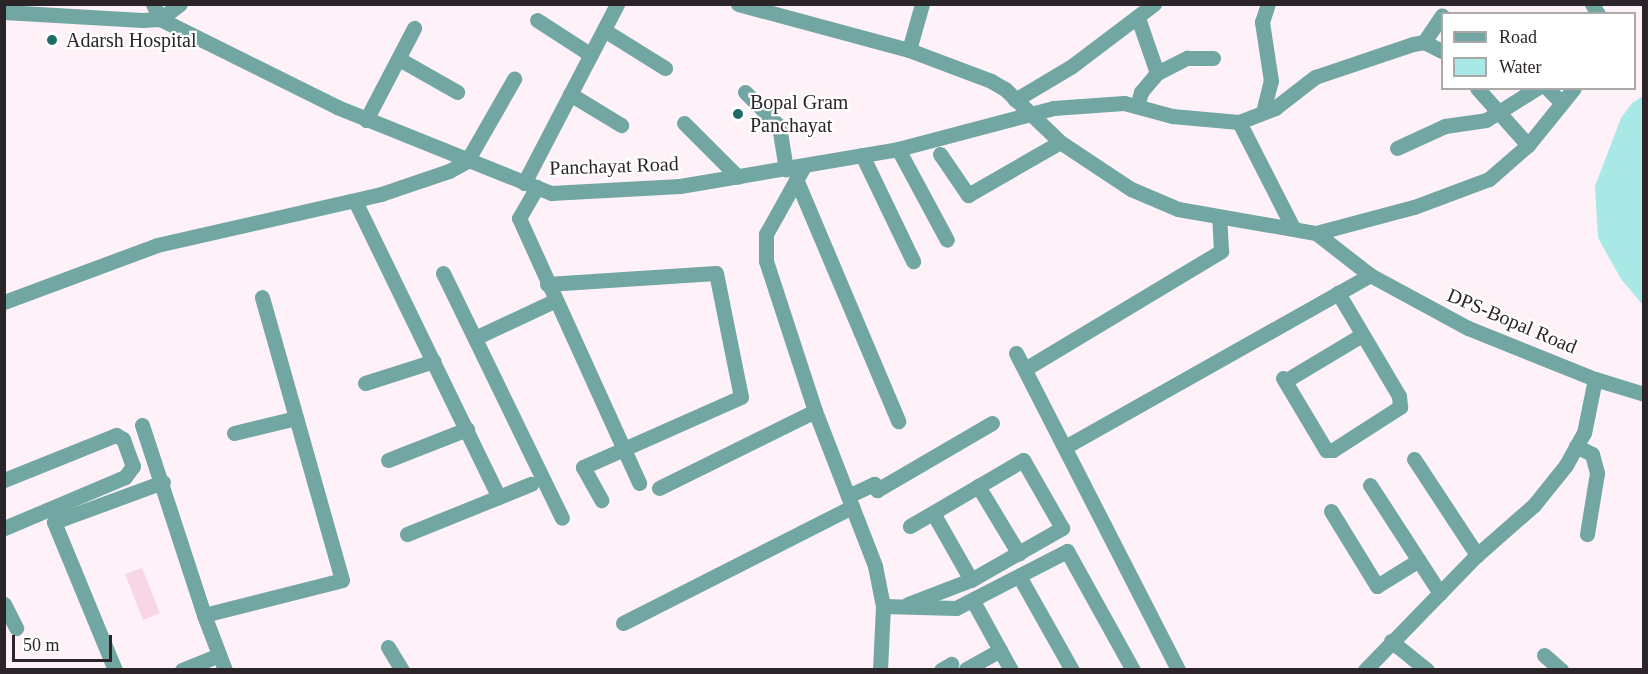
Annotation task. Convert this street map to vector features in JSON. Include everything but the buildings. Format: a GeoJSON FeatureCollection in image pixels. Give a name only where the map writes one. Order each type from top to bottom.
{"type":"FeatureCollection","features":[{"type":"Feature","properties":{"kind":"street"},"geometry":{"type":"LineString","coordinates":[[153,4],[160,19]]}},
{"type":"Feature","properties":{"kind":"street"},"geometry":{"type":"LineString","coordinates":[[4,12],[160,19],[180,4]]}},
{"type":"Feature","properties":{"kind":"street"},"geometry":{"type":"LineString","coordinates":[[617,4],[570,94],[530,185],[519,218],[554,301],[639,483]]}},
{"type":"Feature","properties":{"kind":"street"},"geometry":{"type":"LineString","coordinates":[[738,4],[909,50],[991,81],[1060,142],[1131,189],[1178,209],[1219,218],[1292,226],[1316,233],[1414,207],[1489,179],[1528,145],[1572,90]]}},
{"type":"Feature","properties":{"kind":"street"},"geometry":{"type":"LineString","coordinates":[[1015,100],[1138,18],[1154,4]]}},
{"type":"Feature","properties":{"kind":"street"},"geometry":{"type":"LineString","coordinates":[[1263,112],[1271,81],[1263,22],[1268,4]]}},
{"type":"Feature","properties":{"kind":"street"},"geometry":{"type":"LineString","coordinates":[[909,50],[926,5]]}},
{"type":"Feature","properties":{"kind":"street"},"geometry":{"type":"LineString","coordinates":[[1292,226],[1239,122],[1285,102],[1306,81],[1424,42],[1441,17]]}},
{"type":"Feature","properties":{"kind":"street"},"geometry":{"type":"LineString","coordinates":[[1138,18],[1157,73]]}},
{"type":"Feature","properties":{"kind":"street","name":"Panchayat Road"},"geometry":{"type":"LineString","coordinates":[[160,19],[366,120],[552,193],[656,187],[795,172],[862,155],[898,149],[1027,113],[1075,104],[1137,106],[1172,116],[1239,122]]}},
{"type":"Feature","properties":{"kind":"street"},"geometry":{"type":"LineString","coordinates":[[537,20],[591,55]]}},
{"type":"Feature","properties":{"kind":"street"},"geometry":{"type":"LineString","coordinates":[[366,120],[414,28]]}},
{"type":"Feature","properties":{"kind":"street"},"geometry":{"type":"LineString","coordinates":[[604,30],[665,68]]}},
{"type":"Feature","properties":{"kind":"street"},"geometry":{"type":"LineString","coordinates":[[1424,42],[1441,50]]}},
{"type":"Feature","properties":{"kind":"street"},"geometry":{"type":"LineString","coordinates":[[1137,106],[1141,92],[1157,73],[1187,58],[1214,58]]}},
{"type":"Feature","properties":{"kind":"street"},"geometry":{"type":"LineString","coordinates":[[399,59],[456,92]]}},
{"type":"Feature","properties":{"kind":"street"},"geometry":{"type":"LineString","coordinates":[[4,302],[157,245],[355,201],[424,181],[467,161],[514,80]]}},
{"type":"Feature","properties":{"kind":"street"},"geometry":{"type":"LineString","coordinates":[[1479,90],[1528,145]]}},
{"type":"Feature","properties":{"kind":"street"},"geometry":{"type":"LineString","coordinates":[[1397,148],[1445,126],[1500,114],[1534,90]]}},
{"type":"Feature","properties":{"kind":"street"},"geometry":{"type":"LineString","coordinates":[[1549,90],[1562,103]]}},
{"type":"Feature","properties":{"kind":"street"},"geometry":{"type":"LineString","coordinates":[[744,92],[779,126],[795,172],[898,421]]}},
{"type":"Feature","properties":{"kind":"street"},"geometry":{"type":"LineString","coordinates":[[570,94],[621,125]]}},
{"type":"Feature","properties":{"kind":"street"},"geometry":{"type":"LineString","coordinates":[[684,123],[738,177]]}},
{"type":"Feature","properties":{"kind":"street"},"geometry":{"type":"LineString","coordinates":[[940,154],[968,195],[1060,142]]}},
{"type":"Feature","properties":{"kind":"street"},"geometry":{"type":"LineString","coordinates":[[898,149],[947,240]]}},
{"type":"Feature","properties":{"kind":"street"},"geometry":{"type":"LineString","coordinates":[[862,155],[913,261]]}},
{"type":"Feature","properties":{"kind":"street"},"geometry":{"type":"LineString","coordinates":[[795,172],[766,234],[766,261],[815,411],[875,566],[883,606],[881,669]]}},
{"type":"Feature","properties":{"kind":"street"},"geometry":{"type":"LineString","coordinates":[[355,201],[499,497]]}},
{"type":"Feature","properties":{"kind":"street"},"geometry":{"type":"LineString","coordinates":[[1025,369],[1221,251],[1219,218]]}},
{"type":"Feature","properties":{"kind":"street","name":"DPS-Bopal Road"},"geometry":{"type":"LineString","coordinates":[[1316,233],[1370,275],[1468,328],[1594,379],[1644,394]]}},
{"type":"Feature","properties":{"kind":"street"},"geometry":{"type":"LineString","coordinates":[[443,273],[477,337],[562,518]]}},
{"type":"Feature","properties":{"kind":"street"},"geometry":{"type":"LineString","coordinates":[[547,284],[716,273],[741,397],[583,466],[601,500]]}},
{"type":"Feature","properties":{"kind":"street"},"geometry":{"type":"LineString","coordinates":[[1065,447],[1370,275]]}},
{"type":"Feature","properties":{"kind":"street"},"geometry":{"type":"LineString","coordinates":[[1338,293],[1406,408],[1395,412],[1333,450],[1326,450],[1284,380],[1362,335]]}},
{"type":"Feature","properties":{"kind":"street"},"geometry":{"type":"LineString","coordinates":[[204,615],[342,580],[262,297]]}},
{"type":"Feature","properties":{"kind":"street"},"geometry":{"type":"LineString","coordinates":[[477,337],[554,301]]}},
{"type":"Feature","properties":{"kind":"street"},"geometry":{"type":"LineString","coordinates":[[1016,353],[1178,669]]}},
{"type":"Feature","properties":{"kind":"street"},"geometry":{"type":"LineString","coordinates":[[365,383],[434,361]]}},
{"type":"Feature","properties":{"kind":"street"},"geometry":{"type":"LineString","coordinates":[[1365,669],[1477,555],[1534,505],[1576,446],[1592,407],[1594,379]]}},
{"type":"Feature","properties":{"kind":"street"},"geometry":{"type":"LineString","coordinates":[[659,488],[815,411]]}},
{"type":"Feature","properties":{"kind":"street"},"geometry":{"type":"LineString","coordinates":[[234,433],[296,418]]}},
{"type":"Feature","properties":{"kind":"street"},"geometry":{"type":"LineString","coordinates":[[623,623],[850,501],[874,484],[877,490],[992,423]]}},
{"type":"Feature","properties":{"kind":"street"},"geometry":{"type":"LineString","coordinates":[[142,425],[163,482],[204,615],[222,662],[182,669]]}},
{"type":"Feature","properties":{"kind":"street"},"geometry":{"type":"LineString","coordinates":[[388,460],[467,429]]}},
{"type":"Feature","properties":{"kind":"street"},"geometry":{"type":"LineString","coordinates":[[4,480],[116,435],[123,440],[133,466],[125,477],[4,528]]}},
{"type":"Feature","properties":{"kind":"street"},"geometry":{"type":"LineString","coordinates":[[1576,446],[1592,454],[1597,473],[1587,534]]}},
{"type":"Feature","properties":{"kind":"street"},"geometry":{"type":"LineString","coordinates":[[1414,459],[1477,555]]}},
{"type":"Feature","properties":{"kind":"street"},"geometry":{"type":"LineString","coordinates":[[908,604],[971,580],[1062,528],[1028,462],[1023,460],[910,526]]}},
{"type":"Feature","properties":{"kind":"street"},"geometry":{"type":"LineString","coordinates":[[115,669],[54,522],[163,482]]}},
{"type":"Feature","properties":{"kind":"street"},"geometry":{"type":"LineString","coordinates":[[406,534],[531,484]]}},
{"type":"Feature","properties":{"kind":"street"},"geometry":{"type":"LineString","coordinates":[[1370,485],[1440,593]]}},
{"type":"Feature","properties":{"kind":"street"},"geometry":{"type":"LineString","coordinates":[[978,486],[1019,554]]}},
{"type":"Feature","properties":{"kind":"street"},"geometry":{"type":"LineString","coordinates":[[1330,511],[1377,586],[1419,560]]}},
{"type":"Feature","properties":{"kind":"street"},"geometry":{"type":"LineString","coordinates":[[933,513],[971,580]]}},
{"type":"Feature","properties":{"kind":"street"},"geometry":{"type":"LineString","coordinates":[[883,606],[908,604],[949,609],[973,601],[1069,552],[1133,669]]}},
{"type":"Feature","properties":{"kind":"street"},"geometry":{"type":"LineString","coordinates":[[1019,576],[1072,669]]}},
{"type":"Feature","properties":{"kind":"street"},"geometry":{"type":"LineString","coordinates":[[973,601],[1011,669]]}},
{"type":"Feature","properties":{"kind":"street"},"geometry":{"type":"LineString","coordinates":[[4,604],[16,628]]}},
{"type":"Feature","properties":{"kind":"street"},"geometry":{"type":"LineString","coordinates":[[1391,641],[1427,669]]}},
{"type":"Feature","properties":{"kind":"street"},"geometry":{"type":"LineString","coordinates":[[388,647],[402,669]]}},
{"type":"Feature","properties":{"kind":"street"},"geometry":{"type":"LineString","coordinates":[[966,669],[1000,650]]}},
{"type":"Feature","properties":{"kind":"street"},"geometry":{"type":"LineString","coordinates":[[1544,655],[1562,669]]}},
{"type":"Feature","properties":{"kind":"shaded area"},"geometry":{"type":"Polygon","coordinates":[[[142,568],[160,613],[143,620],[125,574],[142,568]]]}},
{"type":"Feature","properties":{"kind":"water"},"geometry":{"type":"Polygon","coordinates":[[[1643,96],[1643,305],[1621,279],[1598,238],[1595,186],[1621,118],[1632,103],[1643,96]]]}},
{"type":"Feature","properties":{"kind":"place","name":"Adarsh Hospital"},"geometry":{"type":"Point","coordinates":[52,40]}},
{"type":"Feature","properties":{"kind":"place","name":"Bopal Gram Panchayat"},"geometry":{"type":"Point","coordinates":[738,114]}}]}
